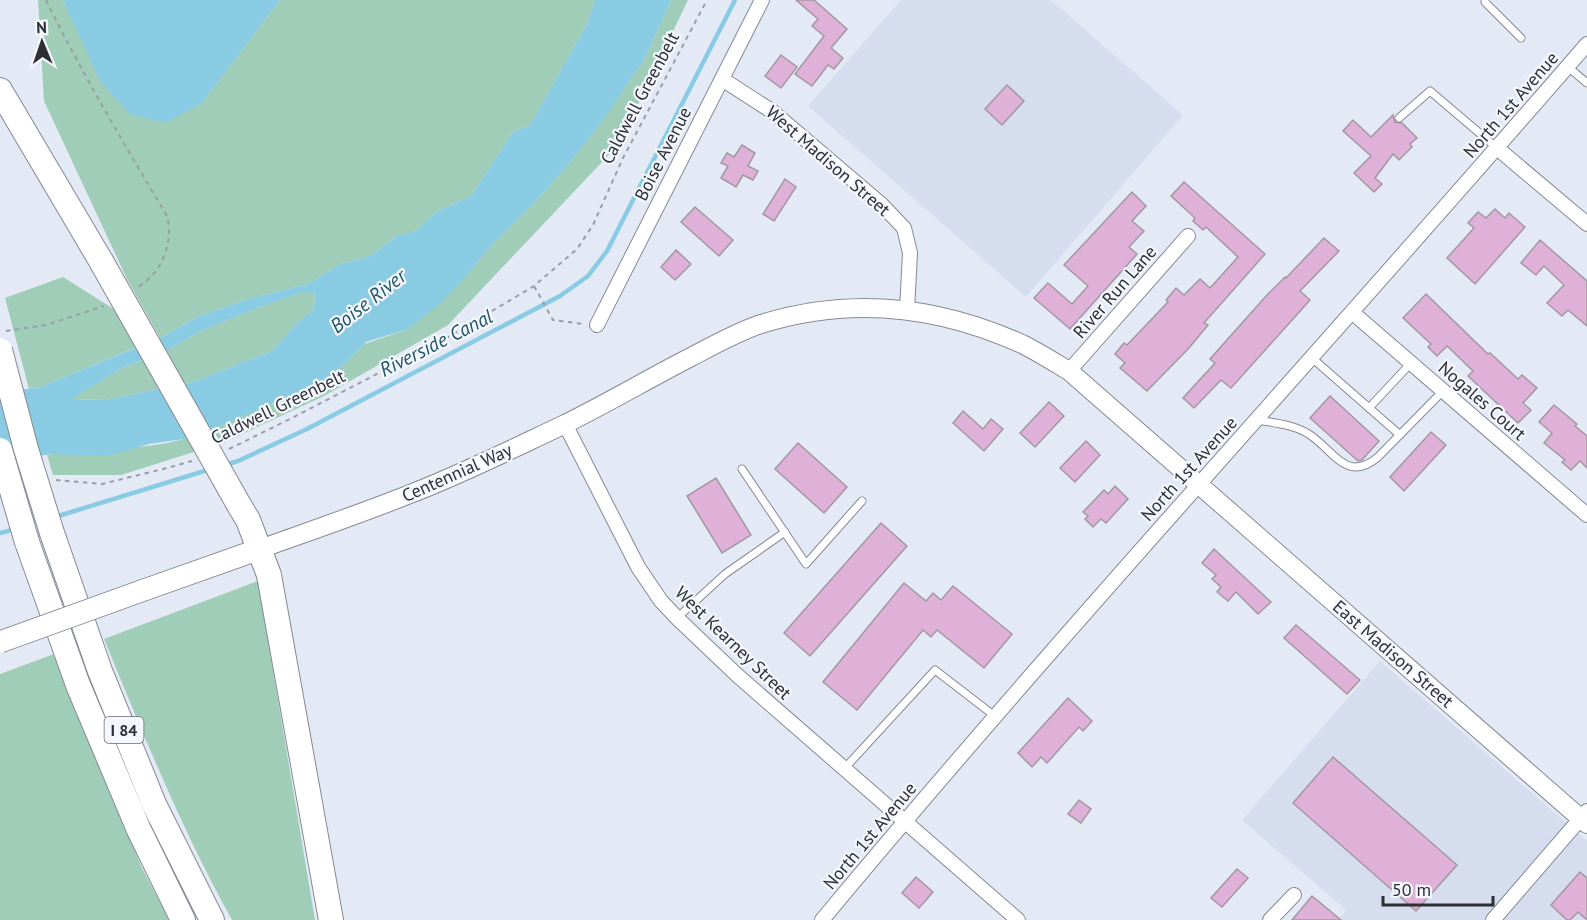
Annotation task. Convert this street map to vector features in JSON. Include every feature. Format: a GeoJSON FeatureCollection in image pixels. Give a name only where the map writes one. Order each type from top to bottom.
{"type":"FeatureCollection","features":[{"type":"Feature","properties":{"kind":"highway"},"geometry":{"type":"LineString","coordinates":[[0,90],[101,261],[248,520],[260,549],[269,575],[331,920]]}},
{"type":"Feature","properties":{"kind":"highway","name":"I 84"},"geometry":{"type":"LineString","coordinates":[[0,350],[26,449],[52,533],[100,670],[154,804],[212,920]]}},
{"type":"Feature","properties":{"kind":"highway","name":"I 84"},"geometry":{"type":"LineString","coordinates":[[0,450],[27,542],[78,685],[139,830],[183,920]]}},
{"type":"Feature","properties":{"kind":"main road","name":"Centennial Way"},"geometry":{"type":"LineString","coordinates":[[0,642],[411,494],[565,424],[718,343],[760,324],[809,312],[855,307],[907,310]]}},
{"type":"Feature","properties":{"kind":"main road"},"geometry":{"type":"LineString","coordinates":[[907,310],[948,318],[986,329],[1024,345],[1070,371],[1199,484]]}},
{"type":"Feature","properties":{"kind":"main road","name":"East Madison Street"},"geometry":{"type":"LineString","coordinates":[[1199,484],[1585,818]]}},
{"type":"Feature","properties":{"kind":"street","name":"Boise Avenue"},"geometry":{"type":"LineString","coordinates":[[597,325],[762,0]]}},
{"type":"Feature","properties":{"kind":"street","name":"North 1st Avenue"},"geometry":{"type":"LineString","coordinates":[[822,920],[904,822],[1199,484],[1353,314],[1587,44]]}},
{"type":"Feature","properties":{"kind":"street","name":"West Madison Street"},"geometry":{"type":"LineString","coordinates":[[722,79],[772,112],[881,204],[904,228],[910,253],[907,310]]}},
{"type":"Feature","properties":{"kind":"street"},"geometry":{"type":"LineString","coordinates":[[1497,148],[1587,224]]}},
{"type":"Feature","properties":{"kind":"street","name":"River Run Lane"},"geometry":{"type":"LineString","coordinates":[[1070,371],[1188,236]]}},
{"type":"Feature","properties":{"kind":"street","name":"Nogales Court"},"geometry":{"type":"LineString","coordinates":[[1353,314],[1587,515]]}},
{"type":"Feature","properties":{"kind":"street","name":"West Kearney Street"},"geometry":{"type":"LineString","coordinates":[[565,424],[638,567],[661,601],[738,676],[1018,920]]}},
{"type":"Feature","properties":{"kind":"street"},"geometry":{"type":"LineString","coordinates":[[1493,920],[1585,818]]}},
{"type":"Feature","properties":{"kind":"street"},"geometry":{"type":"LineString","coordinates":[[1270,920],[1294,895]]}},
{"type":"Feature","properties":{"kind":"lane"},"geometry":{"type":"LineString","coordinates":[[1485,0],[1521,38]]}},
{"type":"Feature","properties":{"kind":"lane"},"geometry":{"type":"LineString","coordinates":[[1568,67],[1587,83]]}},
{"type":"Feature","properties":{"kind":"lane"},"geometry":{"type":"LineString","coordinates":[[1399,118],[1430,91],[1497,148]]}},
{"type":"Feature","properties":{"kind":"lane"},"geometry":{"type":"LineString","coordinates":[[1312,358],[1400,435]]}},
{"type":"Feature","properties":{"kind":"lane"},"geometry":{"type":"LineString","coordinates":[[1369,408],[1411,363]]}},
{"type":"Feature","properties":{"kind":"lane"},"geometry":{"type":"LineString","coordinates":[[1257,420],[1299,428],[1322,444],[1342,464],[1361,466],[1371,463],[1443,391]]}},
{"type":"Feature","properties":{"kind":"lane"},"geometry":{"type":"LineString","coordinates":[[742,470],[806,564],[862,501]]}},
{"type":"Feature","properties":{"kind":"lane"},"geometry":{"type":"LineString","coordinates":[[677,618],[725,574],[785,532]]}},
{"type":"Feature","properties":{"kind":"lane"},"geometry":{"type":"LineString","coordinates":[[844,769],[935,670],[996,717]]}},
{"type":"Feature","properties":{"kind":"path"},"geometry":{"type":"LineString","coordinates":[[46,0],[83,75],[167,216],[170,226],[162,263],[154,275],[134,290]]}},
{"type":"Feature","properties":{"kind":"path","name":"Caldwell Greenbelt"},"geometry":{"type":"LineString","coordinates":[[228,449],[450,336],[534,286],[577,249],[593,225],[623,158],[707,0]]}},
{"type":"Feature","properties":{"kind":"path"},"geometry":{"type":"LineString","coordinates":[[534,286],[553,320],[597,325]]}},
{"type":"Feature","properties":{"kind":"path"},"geometry":{"type":"LineString","coordinates":[[0,331],[46,325],[108,304]]}},
{"type":"Feature","properties":{"kind":"path","name":"Caldwell Greenbelt"},"geometry":{"type":"LineString","coordinates":[[55,480],[102,484],[163,470],[196,459]]}},
{"type":"Feature","properties":{"kind":"shaded area"},"geometry":{"type":"Polygon","coordinates":[[[901,0],[1051,0],[1183,115],[1026,297],[808,106],[901,0]]]}},
{"type":"Feature","properties":{"kind":"shaded area"},"geometry":{"type":"Polygon","coordinates":[[[1380,661],[1587,841],[1587,920],[1338,920],[1346,910],[1242,820],[1380,661]]]}},
{"type":"Feature","properties":{"kind":"green space"},"geometry":{"type":"Polygon","coordinates":[[[38,0],[63,0],[65,5],[202,103],[280,0],[595,0],[587,24],[530,125],[513,132],[471,196],[436,212],[416,231],[397,236],[368,257],[340,264],[308,284],[248,299],[197,317],[160,338],[127,279],[44,101],[38,0]]]}},
{"type":"Feature","properties":{"kind":"green space"},"geometry":{"type":"Polygon","coordinates":[[[671,0],[688,0],[619,144],[448,325],[324,396],[221,444],[213,429],[327,380],[364,344],[408,329],[468,274],[490,247],[567,166],[604,118],[645,58],[671,0]]]}},
{"type":"Feature","properties":{"kind":"green space"},"geometry":{"type":"Polygon","coordinates":[[[63,277],[120,313],[139,346],[38,388],[29,389],[5,298],[63,277]]]}},
{"type":"Feature","properties":{"kind":"green space"},"geometry":{"type":"Polygon","coordinates":[[[303,292],[316,292],[313,310],[297,323],[272,351],[193,382],[106,400],[71,399],[120,369],[166,351],[199,332],[303,292]]]}},
{"type":"Feature","properties":{"kind":"green space"},"geometry":{"type":"Polygon","coordinates":[[[193,436],[200,450],[121,475],[53,475],[47,455],[83,450],[139,447],[193,436]]]}},
{"type":"Feature","properties":{"kind":"green space"},"geometry":{"type":"Polygon","coordinates":[[[258,581],[315,920],[232,920],[180,817],[104,639],[258,581]]]}},
{"type":"Feature","properties":{"kind":"green space"},"geometry":{"type":"Polygon","coordinates":[[[54,654],[141,866],[169,920],[0,920],[0,674],[54,654]]]}},
{"type":"Feature","properties":{"kind":"water"},"geometry":{"type":"Polygon","coordinates":[[[63,0],[280,0],[202,103],[165,123],[130,114],[100,81],[63,0]]]}},
{"type":"Feature","properties":{"kind":"water","name":"Boise River"},"geometry":{"type":"Polygon","coordinates":[[[595,0],[671,0],[645,58],[606,116],[567,166],[490,247],[441,303],[408,329],[366,342],[327,380],[184,439],[149,444],[107,456],[51,454],[0,463],[0,391],[38,388],[164,336],[197,317],[248,299],[308,284],[340,264],[368,257],[397,236],[416,231],[436,212],[471,196],[513,132],[530,125],[587,24],[595,0]],[[303,292],[199,332],[166,351],[120,369],[72,399],[106,400],[193,382],[272,351],[297,323],[313,310],[316,293],[303,292]]]}},
{"type":"Feature","properties":{"kind":"building"},"geometry":{"type":"Polygon","coordinates":[[[796,0],[814,0],[847,29],[831,48],[843,58],[834,69],[828,65],[812,86],[795,74],[824,36],[812,26],[818,19],[796,0]]]}},
{"type":"Feature","properties":{"kind":"building"},"geometry":{"type":"Polygon","coordinates":[[[781,55],[797,67],[781,88],[765,76],[781,55]]]}},
{"type":"Feature","properties":{"kind":"building"},"geometry":{"type":"Polygon","coordinates":[[[1007,85],[1024,101],[1002,125],[985,109],[1007,85]]]}},
{"type":"Feature","properties":{"kind":"building"},"geometry":{"type":"Polygon","coordinates":[[[1393,115],[1395,122],[1402,123],[1417,138],[1410,144],[1412,147],[1399,160],[1393,154],[1375,178],[1382,184],[1374,192],[1354,173],[1371,156],[1343,131],[1353,120],[1371,137],[1393,115]]]}},
{"type":"Feature","properties":{"kind":"building"},"geometry":{"type":"Polygon","coordinates":[[[742,145],[755,153],[748,166],[758,171],[753,180],[743,175],[736,187],[721,178],[728,166],[721,163],[727,153],[734,157],[742,145]]]}},
{"type":"Feature","properties":{"kind":"building"},"geometry":{"type":"Polygon","coordinates":[[[785,179],[796,187],[774,221],[763,214],[785,179]]]}},
{"type":"Feature","properties":{"kind":"building"},"geometry":{"type":"Polygon","coordinates":[[[1184,182],[1265,254],[1204,323],[1208,325],[1189,348],[1147,391],[1120,368],[1125,363],[1115,354],[1124,343],[1127,345],[1168,302],[1166,300],[1176,288],[1184,295],[1200,279],[1210,288],[1238,257],[1206,227],[1203,230],[1193,221],[1195,218],[1171,196],[1184,182]]]}},
{"type":"Feature","properties":{"kind":"building"},"geometry":{"type":"Polygon","coordinates":[[[1132,192],[1146,206],[1132,221],[1144,231],[1129,247],[1137,254],[1070,329],[1034,298],[1048,283],[1072,304],[1088,286],[1064,265],[1132,192]]]}},
{"type":"Feature","properties":{"kind":"building"},"geometry":{"type":"Polygon","coordinates":[[[695,207],[733,240],[719,256],[681,222],[695,207]]]}},
{"type":"Feature","properties":{"kind":"building"},"geometry":{"type":"Polygon","coordinates":[[[1495,209],[1505,218],[1509,213],[1525,227],[1475,284],[1447,258],[1474,228],[1468,223],[1478,212],[1486,218],[1495,209]]]}},
{"type":"Feature","properties":{"kind":"building"},"geometry":{"type":"Polygon","coordinates":[[[1324,238],[1339,251],[1300,291],[1310,300],[1231,388],[1221,380],[1194,408],[1183,398],[1215,363],[1210,359],[1267,295],[1324,238]]]}},
{"type":"Feature","properties":{"kind":"building"},"geometry":{"type":"Polygon","coordinates":[[[1540,240],[1587,281],[1587,326],[1568,310],[1562,316],[1547,303],[1564,285],[1544,266],[1536,275],[1521,263],[1540,240]]]}},
{"type":"Feature","properties":{"kind":"building"},"geometry":{"type":"Polygon","coordinates":[[[676,250],[691,264],[675,280],[661,267],[676,250]]]}},
{"type":"Feature","properties":{"kind":"building"},"geometry":{"type":"Polygon","coordinates":[[[1426,294],[1488,354],[1490,353],[1518,379],[1522,375],[1537,388],[1523,403],[1531,410],[1518,423],[1468,376],[1473,371],[1447,346],[1437,356],[1428,347],[1431,344],[1403,318],[1426,294]]]}},
{"type":"Feature","properties":{"kind":"building"},"geometry":{"type":"Polygon","coordinates":[[[1330,396],[1379,441],[1362,460],[1358,461],[1310,418],[1330,396]]]}},
{"type":"Feature","properties":{"kind":"building"},"geometry":{"type":"Polygon","coordinates":[[[1049,402],[1064,416],[1035,447],[1020,433],[1049,402]]]}},
{"type":"Feature","properties":{"kind":"building"},"geometry":{"type":"Polygon","coordinates":[[[1554,405],[1577,424],[1575,426],[1587,436],[1587,468],[1580,461],[1571,470],[1562,462],[1565,460],[1544,443],[1552,433],[1539,422],[1554,405]]]}},
{"type":"Feature","properties":{"kind":"building"},"geometry":{"type":"Polygon","coordinates":[[[963,411],[983,429],[991,419],[1003,429],[984,451],[953,423],[963,411]]]}},
{"type":"Feature","properties":{"kind":"building"},"geometry":{"type":"Polygon","coordinates":[[[1431,432],[1446,445],[1404,491],[1390,477],[1431,432]]]}},
{"type":"Feature","properties":{"kind":"building"},"geometry":{"type":"Polygon","coordinates":[[[1086,441],[1100,455],[1075,482],[1060,468],[1086,441]]]}},
{"type":"Feature","properties":{"kind":"building"},"geometry":{"type":"Polygon","coordinates":[[[798,443],[847,487],[824,513],[775,469],[798,443]]]}},
{"type":"Feature","properties":{"kind":"building"},"geometry":{"type":"Polygon","coordinates":[[[716,478],[751,535],[722,553],[687,496],[716,478]]]}},
{"type":"Feature","properties":{"kind":"building"},"geometry":{"type":"Polygon","coordinates":[[[1115,486],[1128,499],[1106,523],[1101,519],[1093,527],[1085,519],[1088,516],[1083,512],[1104,490],[1108,494],[1115,486]]]}},
{"type":"Feature","properties":{"kind":"building"},"geometry":{"type":"Polygon","coordinates":[[[881,523],[907,546],[810,656],[784,633],[881,523]]]}},
{"type":"Feature","properties":{"kind":"building"},"geometry":{"type":"Polygon","coordinates":[[[1214,549],[1271,602],[1258,614],[1236,592],[1228,601],[1217,592],[1221,587],[1212,579],[1216,575],[1202,563],[1214,549]]]}},
{"type":"Feature","properties":{"kind":"building"},"geometry":{"type":"Polygon","coordinates":[[[904,583],[926,601],[933,593],[941,600],[953,586],[1012,634],[984,668],[937,630],[931,637],[923,630],[857,710],[823,682],[904,583]]]}},
{"type":"Feature","properties":{"kind":"building"},"geometry":{"type":"Polygon","coordinates":[[[1296,625],[1360,680],[1347,694],[1284,638],[1296,625]]]}},
{"type":"Feature","properties":{"kind":"building"},"geometry":{"type":"Polygon","coordinates":[[[1068,698],[1092,721],[1083,731],[1079,727],[1047,763],[1041,757],[1032,767],[1018,753],[1068,698]]]}},
{"type":"Feature","properties":{"kind":"building"},"geometry":{"type":"Polygon","coordinates":[[[1333,757],[1457,865],[1416,911],[1293,803],[1333,757]]]}},
{"type":"Feature","properties":{"kind":"building"},"geometry":{"type":"Polygon","coordinates":[[[1079,800],[1091,809],[1081,823],[1068,814],[1079,800]]]}},
{"type":"Feature","properties":{"kind":"building"},"geometry":{"type":"Polygon","coordinates":[[[1237,869],[1248,878],[1222,907],[1211,898],[1237,869]]]}},
{"type":"Feature","properties":{"kind":"building"},"geometry":{"type":"Polygon","coordinates":[[[1580,872],[1587,878],[1587,920],[1578,912],[1567,920],[1551,905],[1580,872]]]}},
{"type":"Feature","properties":{"kind":"building"},"geometry":{"type":"Polygon","coordinates":[[[916,877],[933,892],[919,908],[902,893],[916,877]]]}},
{"type":"Feature","properties":{"kind":"building"},"geometry":{"type":"Polygon","coordinates":[[[1312,896],[1341,920],[1292,920],[1312,896]]]}},
{"type":"Feature","properties":{"kind":"waterway","name":"Riverside Canal"},"geometry":{"type":"LineString","coordinates":[[225,465],[307,429],[560,296],[588,276],[607,251],[735,0]]}},
{"type":"Feature","properties":{"kind":"waterway","name":"Riverside Canal"},"geometry":{"type":"LineString","coordinates":[[55,517],[211,469]]}},
{"type":"Feature","properties":{"kind":"waterway","name":"Riverside Canal"},"geometry":{"type":"LineString","coordinates":[[0,533],[16,529]]}}]}
